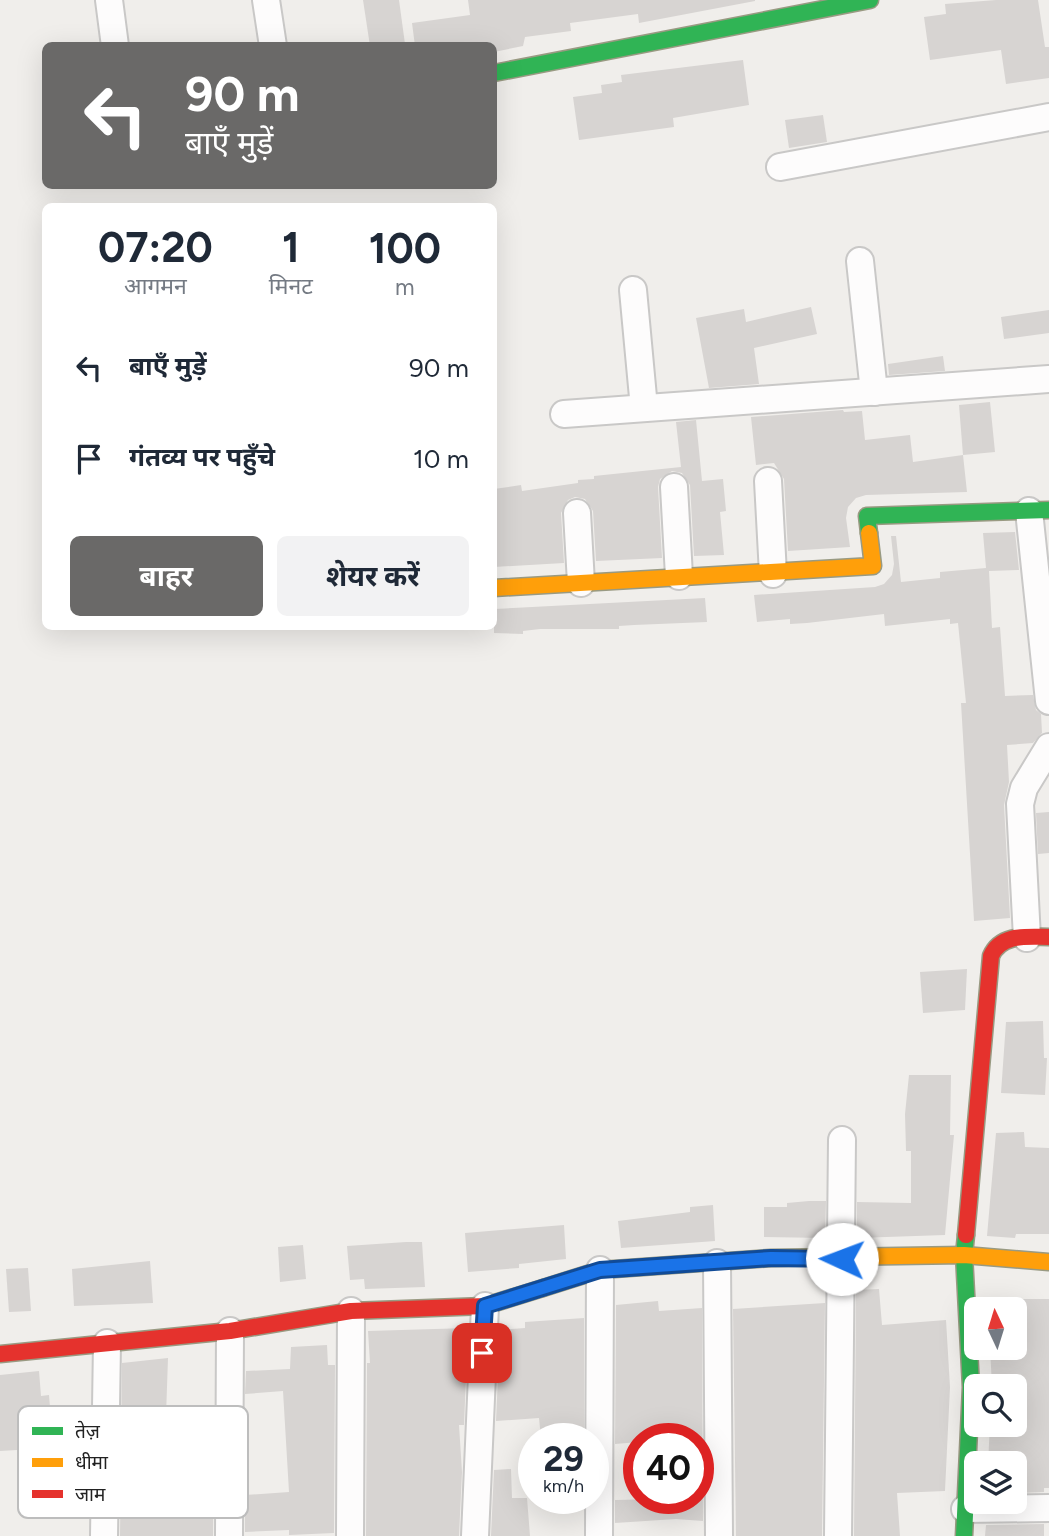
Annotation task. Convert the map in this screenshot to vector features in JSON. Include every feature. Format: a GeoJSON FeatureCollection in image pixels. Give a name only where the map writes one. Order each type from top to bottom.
{"type":"FeatureCollection","features":[{"type":"Feature","properties":{"kind":"street"},"geometry":{"type":"LineString","coordinates":[[109,0],[114,42]]}},
{"type":"Feature","properties":{"kind":"street"},"geometry":{"type":"LineString","coordinates":[[266,0],[272,42]]}},
{"type":"Feature","properties":{"kind":"street"},"geometry":{"type":"LineString","coordinates":[[497,72],[870,0]]}},
{"type":"Feature","properties":{"kind":"street"},"geometry":{"type":"LineString","coordinates":[[780,167],[1049,117]]}},
{"type":"Feature","properties":{"kind":"street"},"geometry":{"type":"LineString","coordinates":[[860,261],[874,392]]}},
{"type":"Feature","properties":{"kind":"street"},"geometry":{"type":"LineString","coordinates":[[633,290],[644,408]]}},
{"type":"Feature","properties":{"kind":"street"},"geometry":{"type":"LineString","coordinates":[[564,414],[1049,379]]}},
{"type":"Feature","properties":{"kind":"street"},"geometry":{"type":"LineString","coordinates":[[768,481],[773,574]]}},
{"type":"Feature","properties":{"kind":"street"},"geometry":{"type":"LineString","coordinates":[[674,487],[679,576]]}},
{"type":"Feature","properties":{"kind":"street"},"geometry":{"type":"LineString","coordinates":[[497,588],[679,576],[773,574],[873,566],[867,516],[1039,511],[1049,701]]}},
{"type":"Feature","properties":{"kind":"street"},"geometry":{"type":"LineString","coordinates":[[577,513],[581,583]]}},
{"type":"Feature","properties":{"kind":"street"},"geometry":{"type":"LineString","coordinates":[[968,1451],[971,1387],[964,1255],[990,956],[993,947],[1000,940],[1038,937],[1020,804],[1024,788],[1049,747]]}},
{"type":"Feature","properties":{"kind":"street"},"geometry":{"type":"LineString","coordinates":[[838,1536],[842,1140]]}},
{"type":"Feature","properties":{"kind":"street"},"geometry":{"type":"LineString","coordinates":[[0,1354],[230,1331],[351,1311],[485,1306],[600,1270],[771,1258],[842,1259],[964,1255],[1049,1262]]}},
{"type":"Feature","properties":{"kind":"street"},"geometry":{"type":"LineString","coordinates":[[717,1263],[719,1536]]}},
{"type":"Feature","properties":{"kind":"street"},"geometry":{"type":"LineString","coordinates":[[599,1536],[600,1270]]}},
{"type":"Feature","properties":{"kind":"street"},"geometry":{"type":"LineString","coordinates":[[475,1536],[485,1306]]}},
{"type":"Feature","properties":{"kind":"street"},"geometry":{"type":"LineString","coordinates":[[350,1536],[351,1311]]}},
{"type":"Feature","properties":{"kind":"street"},"geometry":{"type":"LineString","coordinates":[[230,1331],[230,1406]]}},
{"type":"Feature","properties":{"kind":"street"},"geometry":{"type":"LineString","coordinates":[[106,1406],[107,1343]]}},
{"type":"Feature","properties":{"kind":"street"},"geometry":{"type":"LineString","coordinates":[[1027,1508],[1049,1508]]}},
{"type":"Feature","properties":{"kind":"street"},"geometry":{"type":"LineString","coordinates":[[964,1536],[965,1514]]}},
{"type":"Feature","properties":{"kind":"street"},"geometry":{"type":"LineString","coordinates":[[104,1518],[104,1536]]}},
{"type":"Feature","properties":{"kind":"street"},"geometry":{"type":"LineString","coordinates":[[229,1518],[229,1536]]}},
{"type":"Feature","properties":{"kind":"building"},"geometry":{"type":"Polygon","coordinates":[[[363,0],[399,0],[405,42],[369,42],[363,0]]]}},
{"type":"Feature","properties":{"kind":"building"},"geometry":{"type":"Polygon","coordinates":[[[468,0],[755,0],[639,23],[638,14],[570,23],[571,31],[525,37],[523,46],[497,51],[497,42],[414,42],[412,23],[470,15],[468,0]]]}},
{"type":"Feature","properties":{"kind":"building"},"geometry":{"type":"Polygon","coordinates":[[[1038,0],[1045,47],[1049,47],[1049,78],[1006,84],[1001,50],[930,60],[924,17],[946,14],[945,4],[1038,0]]]}},
{"type":"Feature","properties":{"kind":"building"},"geometry":{"type":"Polygon","coordinates":[[[743,60],[749,105],[673,118],[674,127],[579,140],[573,97],[602,93],[601,85],[622,82],[621,75],[743,60]]]}},
{"type":"Feature","properties":{"kind":"building"},"geometry":{"type":"Polygon","coordinates":[[[823,115],[827,142],[789,148],[785,120],[823,115]]]}},
{"type":"Feature","properties":{"kind":"building"},"geometry":{"type":"Polygon","coordinates":[[[811,307],[817,334],[754,348],[759,384],[709,388],[696,318],[744,309],[746,322],[811,307]]]}},
{"type":"Feature","properties":{"kind":"building"},"geometry":{"type":"Polygon","coordinates":[[[1049,310],[1049,333],[1004,339],[1001,317],[1049,310]]]}},
{"type":"Feature","properties":{"kind":"building"},"geometry":{"type":"Polygon","coordinates":[[[943,356],[945,371],[889,375],[888,364],[943,356]]]}},
{"type":"Feature","properties":{"kind":"building"},"geometry":{"type":"Polygon","coordinates":[[[990,402],[995,452],[963,455],[959,405],[990,402]]]}},
{"type":"Feature","properties":{"kind":"building"},"geometry":{"type":"Polygon","coordinates":[[[862,411],[865,440],[910,435],[913,462],[963,455],[967,492],[866,495],[856,498],[848,507],[846,518],[850,547],[788,551],[784,479],[774,463],[756,465],[751,417],[862,411]]]}},
{"type":"Feature","properties":{"kind":"building"},"geometry":{"type":"Polygon","coordinates":[[[696,420],[702,481],[723,479],[726,511],[720,512],[724,555],[694,556],[690,485],[682,473],[672,471],[660,479],[658,487],[662,558],[596,561],[593,511],[585,499],[575,497],[568,500],[561,513],[564,563],[497,567],[497,489],[521,485],[522,491],[578,483],[578,480],[594,479],[594,476],[681,467],[676,422],[696,420]]]}},
{"type":"Feature","properties":{"kind":"building"},"geometry":{"type":"Polygon","coordinates":[[[1015,532],[1019,570],[989,571],[992,628],[1000,627],[1005,696],[1033,695],[1036,710],[1041,714],[1042,733],[1033,743],[1007,745],[1009,782],[1004,805],[1010,918],[974,921],[961,703],[966,703],[958,623],[950,624],[950,619],[885,626],[884,614],[807,623],[790,624],[790,619],[757,622],[754,595],[875,587],[884,584],[892,575],[894,564],[891,536],[896,536],[901,582],[940,578],[940,572],[986,568],[983,533],[1015,532]]]}},
{"type":"Feature","properties":{"kind":"building"},"geometry":{"type":"Polygon","coordinates":[[[705,598],[707,622],[619,626],[619,629],[540,629],[523,631],[523,634],[494,633],[494,630],[497,630],[497,609],[705,598]]]}},
{"type":"Feature","properties":{"kind":"building"},"geometry":{"type":"Polygon","coordinates":[[[1049,812],[1049,853],[1038,854],[1036,813],[1049,812]]]}},
{"type":"Feature","properties":{"kind":"building"},"geometry":{"type":"Polygon","coordinates":[[[967,969],[965,1010],[923,1013],[920,972],[967,969]]]}},
{"type":"Feature","properties":{"kind":"building"},"geometry":{"type":"Polygon","coordinates":[[[1043,1021],[1044,1058],[1047,1058],[1045,1095],[1001,1093],[1006,1022],[1043,1021]]]}},
{"type":"Feature","properties":{"kind":"building"},"geometry":{"type":"Polygon","coordinates":[[[909,1075],[951,1075],[950,1135],[954,1135],[945,1235],[857,1238],[857,1202],[911,1203],[911,1151],[906,1151],[905,1114],[909,1075]]]}},
{"type":"Feature","properties":{"kind":"building"},"geometry":{"type":"Polygon","coordinates":[[[1024,1132],[1025,1147],[1049,1148],[1049,1234],[1016,1234],[1015,1238],[987,1236],[996,1133],[1024,1132]]]}},
{"type":"Feature","properties":{"kind":"building"},"geometry":{"type":"Polygon","coordinates":[[[826,1201],[825,1238],[764,1237],[764,1207],[787,1207],[787,1203],[826,1201]]]}},
{"type":"Feature","properties":{"kind":"building"},"geometry":{"type":"Polygon","coordinates":[[[713,1205],[715,1241],[621,1248],[618,1221],[690,1212],[690,1207],[713,1205]]]}},
{"type":"Feature","properties":{"kind":"building"},"geometry":{"type":"Polygon","coordinates":[[[564,1225],[566,1259],[519,1264],[519,1268],[468,1272],[465,1233],[564,1225]]]}},
{"type":"Feature","properties":{"kind":"building"},"geometry":{"type":"Polygon","coordinates":[[[422,1242],[425,1287],[365,1289],[364,1279],[350,1280],[347,1246],[422,1242]]]}},
{"type":"Feature","properties":{"kind":"building"},"geometry":{"type":"Polygon","coordinates":[[[303,1245],[306,1279],[280,1282],[278,1247],[303,1245]]]}},
{"type":"Feature","properties":{"kind":"building"},"geometry":{"type":"Polygon","coordinates":[[[150,1261],[153,1303],[74,1306],[72,1269],[150,1261]]]}},
{"type":"Feature","properties":{"kind":"building"},"geometry":{"type":"Polygon","coordinates":[[[28,1268],[31,1311],[9,1312],[6,1269],[28,1268]]]}},
{"type":"Feature","properties":{"kind":"building"},"geometry":{"type":"Polygon","coordinates":[[[879,1289],[882,1325],[946,1320],[950,1387],[945,1491],[897,1493],[900,1536],[854,1536],[856,1290],[879,1289]]]}},
{"type":"Feature","properties":{"kind":"building"},"geometry":{"type":"Polygon","coordinates":[[[1027,1299],[1049,1299],[1049,1488],[1044,1488],[1044,1492],[1027,1493],[1027,1451],[989,1451],[989,1437],[1027,1437],[1027,1374],[991,1374],[991,1360],[1027,1360],[1027,1299]]]}},
{"type":"Feature","properties":{"kind":"building"},"geometry":{"type":"Polygon","coordinates":[[[658,1301],[659,1311],[702,1308],[703,1423],[623,1423],[623,1443],[615,1444],[616,1305],[658,1301]]]}},
{"type":"Feature","properties":{"kind":"building"},"geometry":{"type":"Polygon","coordinates":[[[825,1303],[822,1536],[736,1536],[733,1309],[825,1303]]]}},
{"type":"Feature","properties":{"kind":"building"},"geometry":{"type":"Polygon","coordinates":[[[584,1318],[584,1423],[540,1423],[539,1418],[496,1421],[500,1330],[525,1328],[525,1322],[584,1318]]]}},
{"type":"Feature","properties":{"kind":"building"},"geometry":{"type":"Polygon","coordinates":[[[468,1328],[464,1425],[459,1425],[462,1472],[459,1536],[366,1536],[367,1363],[370,1363],[368,1331],[468,1328]]]}},
{"type":"Feature","properties":{"kind":"building"},"geometry":{"type":"Polygon","coordinates":[[[327,1345],[328,1365],[335,1365],[334,1533],[289,1535],[289,1530],[245,1532],[248,1495],[289,1492],[283,1391],[245,1394],[246,1371],[290,1369],[291,1347],[327,1345]]]}},
{"type":"Feature","properties":{"kind":"building"},"geometry":{"type":"Polygon","coordinates":[[[168,1358],[166,1406],[122,1406],[122,1363],[168,1358]]]}},
{"type":"Feature","properties":{"kind":"building"},"geometry":{"type":"Polygon","coordinates":[[[39,1371],[41,1396],[49,1395],[50,1406],[18,1406],[18,1450],[0,1451],[0,1375],[39,1371]]]}},
{"type":"Feature","properties":{"kind":"building"},"geometry":{"type":"Polygon","coordinates":[[[511,1469],[512,1498],[518,1498],[518,1514],[528,1514],[530,1536],[491,1536],[494,1470],[511,1469]]]}},
{"type":"Feature","properties":{"kind":"building"},"geometry":{"type":"Polygon","coordinates":[[[615,1500],[623,1500],[623,1514],[703,1514],[703,1521],[676,1519],[615,1523],[615,1500]]]}},
{"type":"Feature","properties":{"kind":"building"},"geometry":{"type":"Polygon","coordinates":[[[120,1518],[213,1518],[213,1536],[120,1536],[120,1518]]]}},
{"type":"Feature","properties":{"kind":"building"},"geometry":{"type":"Polygon","coordinates":[[[1044,1524],[1044,1536],[985,1536],[986,1525],[1044,1524]]]}},
{"type":"Feature","properties":{"kind":"traffic: fast"},"geometry":{"type":"LineString","coordinates":[[497,72],[870,0]]}},
{"type":"Feature","properties":{"kind":"traffic: fast"},"geometry":{"type":"LineString","coordinates":[[869,533],[867,516],[1049,510]]}},
{"type":"Feature","properties":{"kind":"traffic: fast"},"geometry":{"type":"LineString","coordinates":[[964,1536],[971,1387],[964,1255],[966,1235]]}},
{"type":"Feature","properties":{"kind":"traffic: slow"},"geometry":{"type":"LineString","coordinates":[[497,588],[873,566],[869,533]]}},
{"type":"Feature","properties":{"kind":"traffic: slow"},"geometry":{"type":"LineString","coordinates":[[543,1288],[600,1270],[771,1258],[964,1255],[1049,1262]]}},
{"type":"Feature","properties":{"kind":"traffic: jam"},"geometry":{"type":"LineString","coordinates":[[966,1235],[991,956],[1001,943],[1008,940],[1049,937]]}},
{"type":"Feature","properties":{"kind":"traffic: jam"},"geometry":{"type":"LineString","coordinates":[[0,1354],[230,1331],[351,1311],[485,1306],[543,1288]]}},
{"type":"Feature","properties":{"kind":"route"},"geometry":{"type":"LineString","coordinates":[[482,1353],[485,1306],[600,1270],[771,1258],[842,1259]]}}]}
